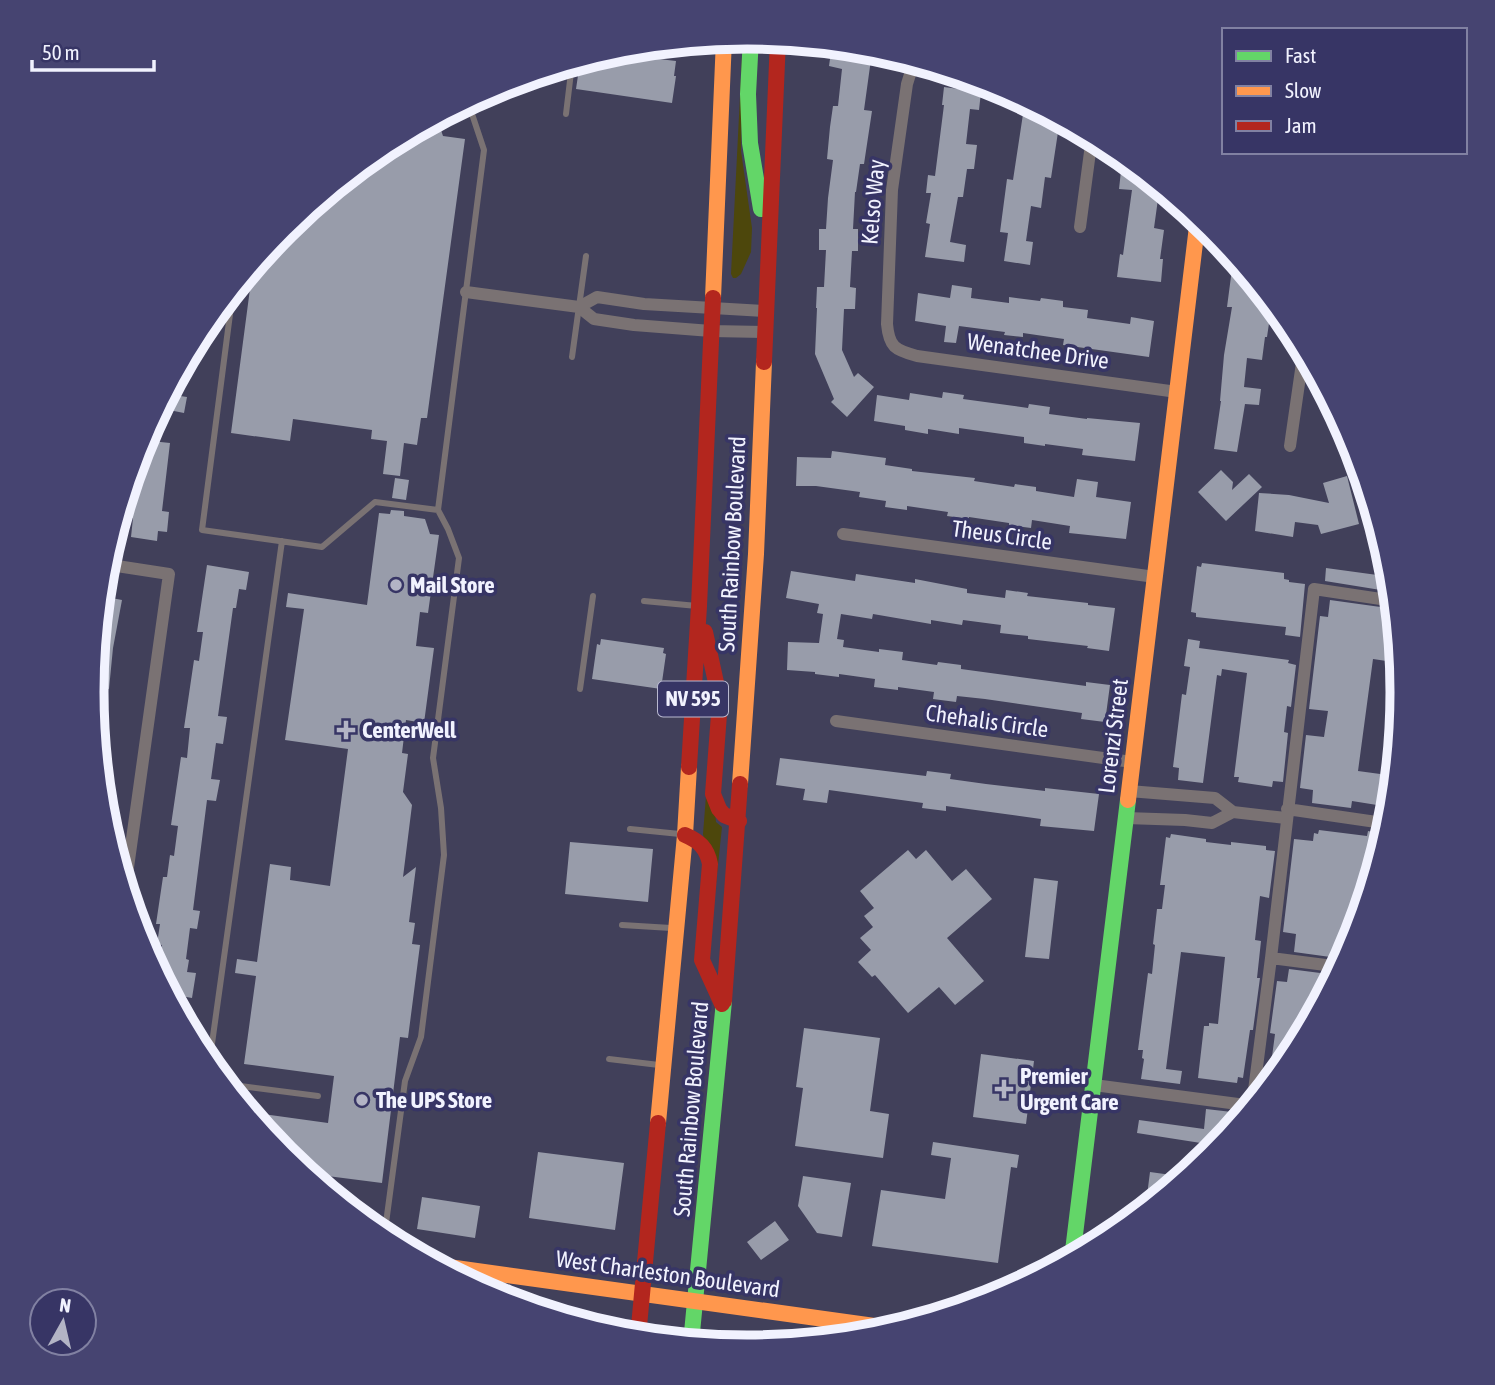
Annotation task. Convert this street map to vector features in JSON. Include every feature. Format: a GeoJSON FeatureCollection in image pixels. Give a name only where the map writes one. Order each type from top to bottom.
{"type":"FeatureCollection","features":[{"type":"Feature","properties":{"kind":"main road"},"geometry":{"type":"LineString","coordinates":[[750,49],[748,94],[750,143],[768,249]]}},
{"type":"Feature","properties":{"kind":"main road","name":"South Rainbow Boulevard"},"geometry":{"type":"LineString","coordinates":[[639,1326],[685,835],[699,606],[723,50]]}},
{"type":"Feature","properties":{"kind":"main road","name":"South Rainbow Boulevard"},"geometry":{"type":"LineString","coordinates":[[693,1333],[739,821],[756,554],[778,50]]}},
{"type":"Feature","properties":{"kind":"main road","name":"Lorenzi Street"},"geometry":{"type":"LineString","coordinates":[[1073,1247],[1196,231]]}},
{"type":"Feature","properties":{"kind":"main road"},"geometry":{"type":"LineString","coordinates":[[699,606],[720,701],[713,794],[724,815],[739,821]]}},
{"type":"Feature","properties":{"kind":"main road"},"geometry":{"type":"LineString","coordinates":[[685,835],[700,842],[709,855],[702,960],[723,1007]]}},
{"type":"Feature","properties":{"kind":"main road","name":"West Charleston Boulevard"},"geometry":{"type":"LineString","coordinates":[[461,1269],[867,1325]]}},
{"type":"Feature","properties":{"kind":"street","name":"Kelso Way"},"geometry":{"type":"LineString","coordinates":[[894,347],[888,336],[887,324],[892,190],[911,70]]}},
{"type":"Feature","properties":{"kind":"street"},"geometry":{"type":"LineString","coordinates":[[1080,226],[1091,149]]}},
{"type":"Feature","properties":{"kind":"street"},"geometry":{"type":"LineString","coordinates":[[466,292],[579,307],[594,319],[634,325],[764,332]]}},
{"type":"Feature","properties":{"kind":"street"},"geometry":{"type":"LineString","coordinates":[[579,307],[597,297],[644,304],[765,311]]}},
{"type":"Feature","properties":{"kind":"street","name":"Wenatchee Drive"},"geometry":{"type":"LineString","coordinates":[[894,347],[917,356],[1177,392]]}},
{"type":"Feature","properties":{"kind":"street"},"geometry":{"type":"LineString","coordinates":[[1290,446],[1302,366]]}},
{"type":"Feature","properties":{"kind":"street"},"geometry":{"type":"LineString","coordinates":[[1301,374],[1307,375]]}},
{"type":"Feature","properties":{"kind":"street","name":"Theus Circle"},"geometry":{"type":"LineString","coordinates":[[843,534],[1155,577]]}},
{"type":"Feature","properties":{"kind":"street"},"geometry":{"type":"LineString","coordinates":[[116,566],[169,574],[128,866]]}},
{"type":"Feature","properties":{"kind":"street"},"geometry":{"type":"LineString","coordinates":[[1254,1089],[1314,589],[1384,599]]}},
{"type":"Feature","properties":{"kind":"street","name":"Chehalis Circle"},"geometry":{"type":"LineString","coordinates":[[836,721],[1132,762]]}},
{"type":"Feature","properties":{"kind":"street"},"geometry":{"type":"LineString","coordinates":[[1129,791],[1215,798],[1233,812]]}},
{"type":"Feature","properties":{"kind":"street"},"geometry":{"type":"LineString","coordinates":[[1126,818],[1212,823],[1233,812],[1378,823]]}},
{"type":"Feature","properties":{"kind":"street"},"geometry":{"type":"LineString","coordinates":[[1271,958],[1330,966]]}},
{"type":"Feature","properties":{"kind":"street"},"geometry":{"type":"LineString","coordinates":[[1094,1084],[1241,1104]]}},
{"type":"Feature","properties":{"kind":"lane"},"geometry":{"type":"LineString","coordinates":[[565,114],[571,74]]}},
{"type":"Feature","properties":{"kind":"lane"},"geometry":{"type":"LineString","coordinates":[[386,1225],[405,1081],[421,1037],[444,855],[441,808],[433,758],[459,558],[438,510],[484,150],[471,111]]}},
{"type":"Feature","properties":{"kind":"lane"},"geometry":{"type":"LineString","coordinates":[[572,358],[586,256]]}},
{"type":"Feature","properties":{"kind":"lane"},"geometry":{"type":"LineString","coordinates":[[231,310],[202,530],[321,547],[375,502],[438,510]]}},
{"type":"Feature","properties":{"kind":"lane"},"geometry":{"type":"LineString","coordinates":[[211,1049],[282,541]]}},
{"type":"Feature","properties":{"kind":"lane"},"geometry":{"type":"LineString","coordinates":[[580,689],[593,596]]}},
{"type":"Feature","properties":{"kind":"lane"},"geometry":{"type":"LineString","coordinates":[[644,601],[699,606]]}},
{"type":"Feature","properties":{"kind":"lane"},"geometry":{"type":"LineString","coordinates":[[630,829],[685,835]]}},
{"type":"Feature","properties":{"kind":"lane"},"geometry":{"type":"LineString","coordinates":[[622,925],[676,928]]}},
{"type":"Feature","properties":{"kind":"lane"},"geometry":{"type":"LineString","coordinates":[[609,1059],[664,1065]]}},
{"type":"Feature","properties":{"kind":"lane"},"geometry":{"type":"LineString","coordinates":[[238,1086],[318,1096]]}},
{"type":"Feature","properties":{"kind":"shaded area"},"geometry":{"type":"Polygon","coordinates":[[[743,49],[741,151],[752,228],[751,252],[741,274],[733,278],[731,274],[743,49]]]}},
{"type":"Feature","properties":{"kind":"shaded area"},"geometry":{"type":"Polygon","coordinates":[[[709,758],[716,822],[722,827],[715,893],[703,834],[709,758]]]}},
{"type":"Feature","properties":{"kind":"building"},"geometry":{"type":"Polygon","coordinates":[[[831,55],[871,61],[864,110],[872,111],[864,164],[860,164],[855,192],[853,229],[858,229],[858,251],[852,251],[850,287],[856,288],[855,309],[844,309],[842,350],[854,377],[858,373],[874,387],[847,417],[831,402],[834,399],[815,354],[817,287],[824,287],[826,250],[819,250],[819,229],[826,229],[833,160],[827,159],[830,127],[833,106],[838,106],[842,69],[829,66],[831,55]]]}},
{"type":"Feature","properties":{"kind":"building"},"geometry":{"type":"Polygon","coordinates":[[[646,58],[676,61],[672,103],[576,89],[579,72],[581,71],[646,58]]]}},
{"type":"Feature","properties":{"kind":"building"},"geometry":{"type":"Polygon","coordinates":[[[944,87],[981,93],[979,110],[970,109],[966,144],[977,145],[974,169],[967,169],[963,197],[958,197],[950,242],[966,245],[964,262],[925,257],[930,224],[926,223],[931,193],[926,193],[928,175],[935,176],[944,87]]]}},
{"type":"Feature","properties":{"kind":"building"},"geometry":{"type":"Polygon","coordinates":[[[1023,111],[1058,129],[1051,178],[1045,177],[1041,208],[1031,206],[1026,241],[1033,242],[1030,265],[1004,261],[1008,233],[1000,232],[1007,179],[1013,180],[1023,111]]]}},
{"type":"Feature","properties":{"kind":"building"},"geometry":{"type":"Polygon","coordinates":[[[440,127],[443,136],[465,139],[427,418],[421,418],[417,445],[404,443],[400,476],[383,474],[387,441],[371,439],[372,430],[293,419],[290,441],[231,433],[251,284],[292,237],[356,182],[390,157],[440,127]]]}},
{"type":"Feature","properties":{"kind":"building"},"geometry":{"type":"Polygon","coordinates":[[[1121,171],[1125,171],[1158,198],[1154,228],[1164,230],[1160,259],[1163,259],[1161,282],[1117,277],[1120,254],[1123,255],[1132,190],[1119,189],[1121,171]]]}},
{"type":"Feature","properties":{"kind":"building"},"geometry":{"type":"Polygon","coordinates":[[[1232,269],[1270,317],[1262,360],[1247,358],[1244,387],[1261,389],[1259,405],[1245,404],[1237,452],[1214,449],[1232,307],[1227,307],[1232,269]]]}},
{"type":"Feature","properties":{"kind":"building"},"geometry":{"type":"Polygon","coordinates":[[[952,285],[972,288],[971,298],[1009,303],[1009,297],[1040,301],[1041,298],[1063,301],[1063,307],[1088,310],[1087,318],[1130,324],[1131,317],[1154,321],[1149,357],[1063,345],[1064,339],[1023,333],[1023,337],[1004,335],[1005,332],[959,326],[956,343],[944,342],[946,326],[915,321],[918,293],[950,298],[952,285]]]}},
{"type":"Feature","properties":{"kind":"building"},"geometry":{"type":"Polygon","coordinates":[[[943,392],[964,395],[963,399],[1028,408],[1029,404],[1050,407],[1049,414],[1140,423],[1135,461],[1082,455],[1083,449],[1024,443],[1024,437],[959,428],[959,434],[928,429],[928,434],[905,430],[905,426],[874,421],[877,395],[909,400],[910,393],[942,398],[943,392]]]}},
{"type":"Feature","properties":{"kind":"building"},"geometry":{"type":"Polygon","coordinates":[[[177,395],[187,397],[184,413],[169,410],[177,395]]]}},
{"type":"Feature","properties":{"kind":"building"},"geometry":{"type":"Polygon","coordinates":[[[155,441],[170,443],[162,511],[169,512],[167,532],[158,531],[157,541],[131,537],[133,518],[129,517],[155,441]]]}},
{"type":"Feature","properties":{"kind":"building"},"geometry":{"type":"Polygon","coordinates":[[[832,451],[886,458],[885,465],[912,471],[975,478],[974,481],[1014,487],[1015,484],[1036,487],[1036,491],[1074,497],[1077,479],[1098,482],[1096,497],[1131,502],[1126,539],[1069,533],[1070,526],[1032,520],[1031,528],[969,517],[947,516],[948,512],[907,506],[907,510],[885,507],[886,501],[859,497],[860,492],[796,486],[797,457],[831,458],[832,451]]]}},
{"type":"Feature","properties":{"kind":"building"},"geometry":{"type":"Polygon","coordinates":[[[1221,470],[1233,482],[1232,490],[1249,474],[1262,487],[1226,521],[1198,492],[1221,470]]]}},
{"type":"Feature","properties":{"kind":"building"},"geometry":{"type":"Polygon","coordinates":[[[1347,476],[1359,524],[1321,534],[1318,525],[1295,522],[1293,537],[1255,531],[1259,493],[1289,495],[1329,503],[1323,483],[1347,476]]]}},
{"type":"Feature","properties":{"kind":"building"},"geometry":{"type":"Polygon","coordinates":[[[395,478],[409,480],[406,500],[392,498],[395,478]]]}},
{"type":"Feature","properties":{"kind":"building"},"geometry":{"type":"Polygon","coordinates":[[[391,510],[404,511],[404,516],[425,519],[430,534],[439,535],[428,613],[420,612],[416,646],[434,648],[424,723],[406,720],[402,753],[408,754],[403,792],[412,805],[403,877],[416,867],[409,922],[415,923],[412,944],[420,945],[408,1038],[400,1037],[382,1183],[322,1175],[292,1148],[261,1114],[328,1123],[334,1076],[244,1064],[256,976],[235,973],[237,959],[257,962],[270,864],[291,867],[290,880],[330,886],[348,749],[285,740],[304,609],[286,607],[288,593],[367,605],[379,513],[390,514],[391,510]]]}},
{"type":"Feature","properties":{"kind":"building"},"geometry":{"type":"Polygon","coordinates":[[[1202,563],[1284,573],[1284,579],[1289,582],[1305,584],[1300,637],[1285,635],[1286,627],[1196,617],[1196,613],[1191,612],[1197,566],[1201,567],[1202,563]]]}},
{"type":"Feature","properties":{"kind":"building"},"geometry":{"type":"Polygon","coordinates":[[[207,565],[249,572],[246,590],[239,589],[236,608],[233,608],[218,716],[227,717],[223,744],[216,743],[211,779],[220,780],[216,801],[207,800],[193,910],[200,911],[197,929],[190,928],[186,959],[189,960],[187,972],[196,973],[192,998],[181,997],[170,977],[160,955],[162,945],[157,944],[160,924],[156,924],[163,877],[167,877],[170,855],[174,856],[178,826],[171,825],[181,757],[187,758],[190,728],[184,728],[194,660],[199,661],[203,632],[197,632],[207,565]]]}},
{"type":"Feature","properties":{"kind":"building"},"geometry":{"type":"Polygon","coordinates":[[[1326,568],[1380,575],[1382,590],[1325,581],[1326,568]]]}},
{"type":"Feature","properties":{"kind":"building"},"geometry":{"type":"Polygon","coordinates":[[[791,571],[855,581],[856,574],[915,583],[915,579],[967,589],[967,593],[1005,598],[1006,590],[1028,593],[1027,596],[1115,608],[1109,651],[1000,633],[1001,625],[963,620],[962,625],[931,620],[931,624],[873,614],[872,619],[841,614],[837,639],[844,640],[843,647],[903,652],[902,660],[961,665],[961,669],[1086,686],[1086,682],[1110,685],[1105,722],[1081,719],[1082,713],[985,699],[957,696],[956,702],[933,699],[934,692],[874,687],[875,679],[787,670],[788,642],[819,643],[823,614],[817,613],[819,604],[786,598],[791,571]]]}},
{"type":"Feature","properties":{"kind":"building"},"geometry":{"type":"Polygon","coordinates":[[[112,598],[122,600],[109,689],[104,688],[105,650],[112,598]]]}},
{"type":"Feature","properties":{"kind":"building"},"geometry":{"type":"Polygon","coordinates":[[[1330,600],[1385,608],[1390,662],[1373,659],[1358,771],[1385,775],[1380,814],[1375,813],[1377,805],[1352,801],[1351,808],[1312,803],[1313,790],[1300,788],[1306,735],[1324,737],[1328,711],[1309,709],[1320,616],[1328,617],[1330,600]]]}},
{"type":"Feature","properties":{"kind":"building"},"geometry":{"type":"Polygon","coordinates":[[[601,639],[664,648],[663,653],[666,654],[661,689],[592,679],[597,644],[600,645],[601,639]]]}},
{"type":"Feature","properties":{"kind":"building"},"geometry":{"type":"Polygon","coordinates":[[[1188,639],[1200,641],[1199,648],[1289,660],[1288,663],[1296,665],[1291,707],[1287,706],[1284,732],[1288,733],[1283,782],[1273,781],[1272,787],[1238,782],[1239,777],[1234,777],[1247,673],[1222,669],[1221,676],[1217,675],[1203,783],[1178,780],[1179,768],[1173,767],[1182,694],[1186,695],[1190,667],[1184,666],[1188,639]]]}},
{"type":"Feature","properties":{"kind":"building"},"geometry":{"type":"Polygon","coordinates":[[[105,717],[108,717],[105,737],[105,717]]]}},
{"type":"Feature","properties":{"kind":"building"},"geometry":{"type":"Polygon","coordinates":[[[780,758],[926,776],[927,771],[951,774],[950,779],[986,784],[1099,794],[1094,831],[1040,826],[1041,819],[946,806],[946,811],[922,808],[923,803],[829,790],[827,803],[803,800],[805,789],[776,785],[780,758]]]}},
{"type":"Feature","properties":{"kind":"building"},"geometry":{"type":"Polygon","coordinates":[[[1319,830],[1367,836],[1368,831],[1376,830],[1357,899],[1334,957],[1294,952],[1296,934],[1283,932],[1294,839],[1313,841],[1314,833],[1318,834],[1319,830]]]}},
{"type":"Feature","properties":{"kind":"building"},"geometry":{"type":"Polygon","coordinates":[[[1171,834],[1206,839],[1206,842],[1266,846],[1266,850],[1275,851],[1269,898],[1260,896],[1255,940],[1261,941],[1257,978],[1260,978],[1243,1078],[1238,1077],[1237,1083],[1198,1078],[1204,1026],[1209,1026],[1209,1023],[1218,1024],[1225,957],[1181,952],[1166,1069],[1182,1071],[1180,1084],[1141,1079],[1144,1059],[1143,1050],[1138,1050],[1148,973],[1152,974],[1157,909],[1162,909],[1165,885],[1160,885],[1166,837],[1170,838],[1171,834]]]}},
{"type":"Feature","properties":{"kind":"building"},"geometry":{"type":"Polygon","coordinates":[[[570,842],[653,849],[648,902],[565,894],[570,842]]]}},
{"type":"Feature","properties":{"kind":"building"},"geometry":{"type":"Polygon","coordinates":[[[908,850],[916,859],[926,850],[952,881],[966,869],[992,899],[947,938],[984,981],[955,1005],[939,987],[908,1013],[875,975],[872,977],[858,962],[871,950],[860,938],[873,927],[864,916],[874,908],[860,891],[908,850]]]}},
{"type":"Feature","properties":{"kind":"building"},"geometry":{"type":"Polygon","coordinates":[[[1034,878],[1058,881],[1049,959],[1025,957],[1034,878]]]}},
{"type":"Feature","properties":{"kind":"building"},"geometry":{"type":"Polygon","coordinates":[[[1289,969],[1326,974],[1305,1014],[1271,1067],[1275,1034],[1270,1033],[1277,981],[1287,982],[1289,969]]]}},
{"type":"Feature","properties":{"kind":"building"},"geometry":{"type":"Polygon","coordinates":[[[804,1028],[880,1038],[870,1111],[889,1114],[883,1158],[795,1146],[803,1088],[796,1087],[804,1028]]]}},
{"type":"Feature","properties":{"kind":"building","name":"Premier Urgent Care"},"geometry":{"type":"Polygon","coordinates":[[[981,1054],[1034,1061],[1026,1124],[973,1117],[981,1054]]]}},
{"type":"Feature","properties":{"kind":"building"},"geometry":{"type":"Polygon","coordinates":[[[1206,1109],[1232,1112],[1231,1117],[1207,1144],[1137,1133],[1139,1120],[1204,1129],[1206,1109]]]}},
{"type":"Feature","properties":{"kind":"building"},"geometry":{"type":"Polygon","coordinates":[[[933,1142],[1019,1155],[1017,1168],[1011,1167],[998,1263],[872,1246],[881,1190],[945,1199],[951,1158],[931,1155],[933,1142]]]}},
{"type":"Feature","properties":{"kind":"building"},"geometry":{"type":"Polygon","coordinates":[[[538,1152],[624,1163],[615,1230],[529,1218],[538,1152]]]}},
{"type":"Feature","properties":{"kind":"building"},"geometry":{"type":"Polygon","coordinates":[[[1150,1172],[1173,1175],[1172,1176],[1147,1197],[1150,1172]]]}},
{"type":"Feature","properties":{"kind":"building"},"geometry":{"type":"Polygon","coordinates":[[[803,1176],[851,1183],[842,1237],[817,1233],[798,1206],[803,1176]]]}},
{"type":"Feature","properties":{"kind":"building"},"geometry":{"type":"Polygon","coordinates":[[[422,1197],[480,1206],[475,1238],[417,1229],[422,1197]]]}},
{"type":"Feature","properties":{"kind":"building"},"geometry":{"type":"Polygon","coordinates":[[[775,1221],[789,1240],[761,1260],[747,1242],[775,1221]]]}},
{"type":"Feature","properties":{"kind":"traffic: fast"},"geometry":{"type":"LineString","coordinates":[[750,49],[748,94],[750,143],[761,209]]}},
{"type":"Feature","properties":{"kind":"traffic: fast"},"geometry":{"type":"LineString","coordinates":[[1073,1247],[1128,800]]}},
{"type":"Feature","properties":{"kind":"traffic: fast"},"geometry":{"type":"LineString","coordinates":[[692,1333],[724,1001]]}},
{"type":"Feature","properties":{"kind":"traffic: slow"},"geometry":{"type":"LineString","coordinates":[[713,298],[724,50]]}},
{"type":"Feature","properties":{"kind":"traffic: slow"},"geometry":{"type":"LineString","coordinates":[[1128,800],[1196,231]]}},
{"type":"Feature","properties":{"kind":"traffic: slow"},"geometry":{"type":"LineString","coordinates":[[740,784],[756,554],[764,362]]}},
{"type":"Feature","properties":{"kind":"traffic: slow"},"geometry":{"type":"LineString","coordinates":[[658,1123],[689,767]]}},
{"type":"Feature","properties":{"kind":"traffic: slow"},"geometry":{"type":"LineString","coordinates":[[461,1269],[867,1325]]}},
{"type":"Feature","properties":{"kind":"traffic: jam"},"geometry":{"type":"LineString","coordinates":[[764,362],[778,50]]}},
{"type":"Feature","properties":{"kind":"traffic: jam"},"geometry":{"type":"LineString","coordinates":[[689,767],[713,298]]}},
{"type":"Feature","properties":{"kind":"traffic: jam"},"geometry":{"type":"LineString","coordinates":[[705,632],[720,701],[713,794],[724,815],[739,821]]}},
{"type":"Feature","properties":{"kind":"traffic: jam"},"geometry":{"type":"LineString","coordinates":[[724,1001],[740,784]]}},
{"type":"Feature","properties":{"kind":"traffic: jam"},"geometry":{"type":"LineString","coordinates":[[685,835],[702,846],[710,864],[702,960],[722,1004]]}},
{"type":"Feature","properties":{"kind":"traffic: jam"},"geometry":{"type":"LineString","coordinates":[[639,1326],[658,1123]]}},
{"type":"Feature","properties":{"kind":"place","name":"Mail Store"},"geometry":{"type":"Point","coordinates":[396,585]}},
{"type":"Feature","properties":{"kind":"place","name":"CenterWell"},"geometry":{"type":"Point","coordinates":[346,730]}},
{"type":"Feature","properties":{"kind":"place","name":"Premier Urgent Care"},"geometry":{"type":"Point","coordinates":[1004,1089]}},
{"type":"Feature","properties":{"kind":"place","name":"The UPS Store"},"geometry":{"type":"Point","coordinates":[362,1100]}}]}
